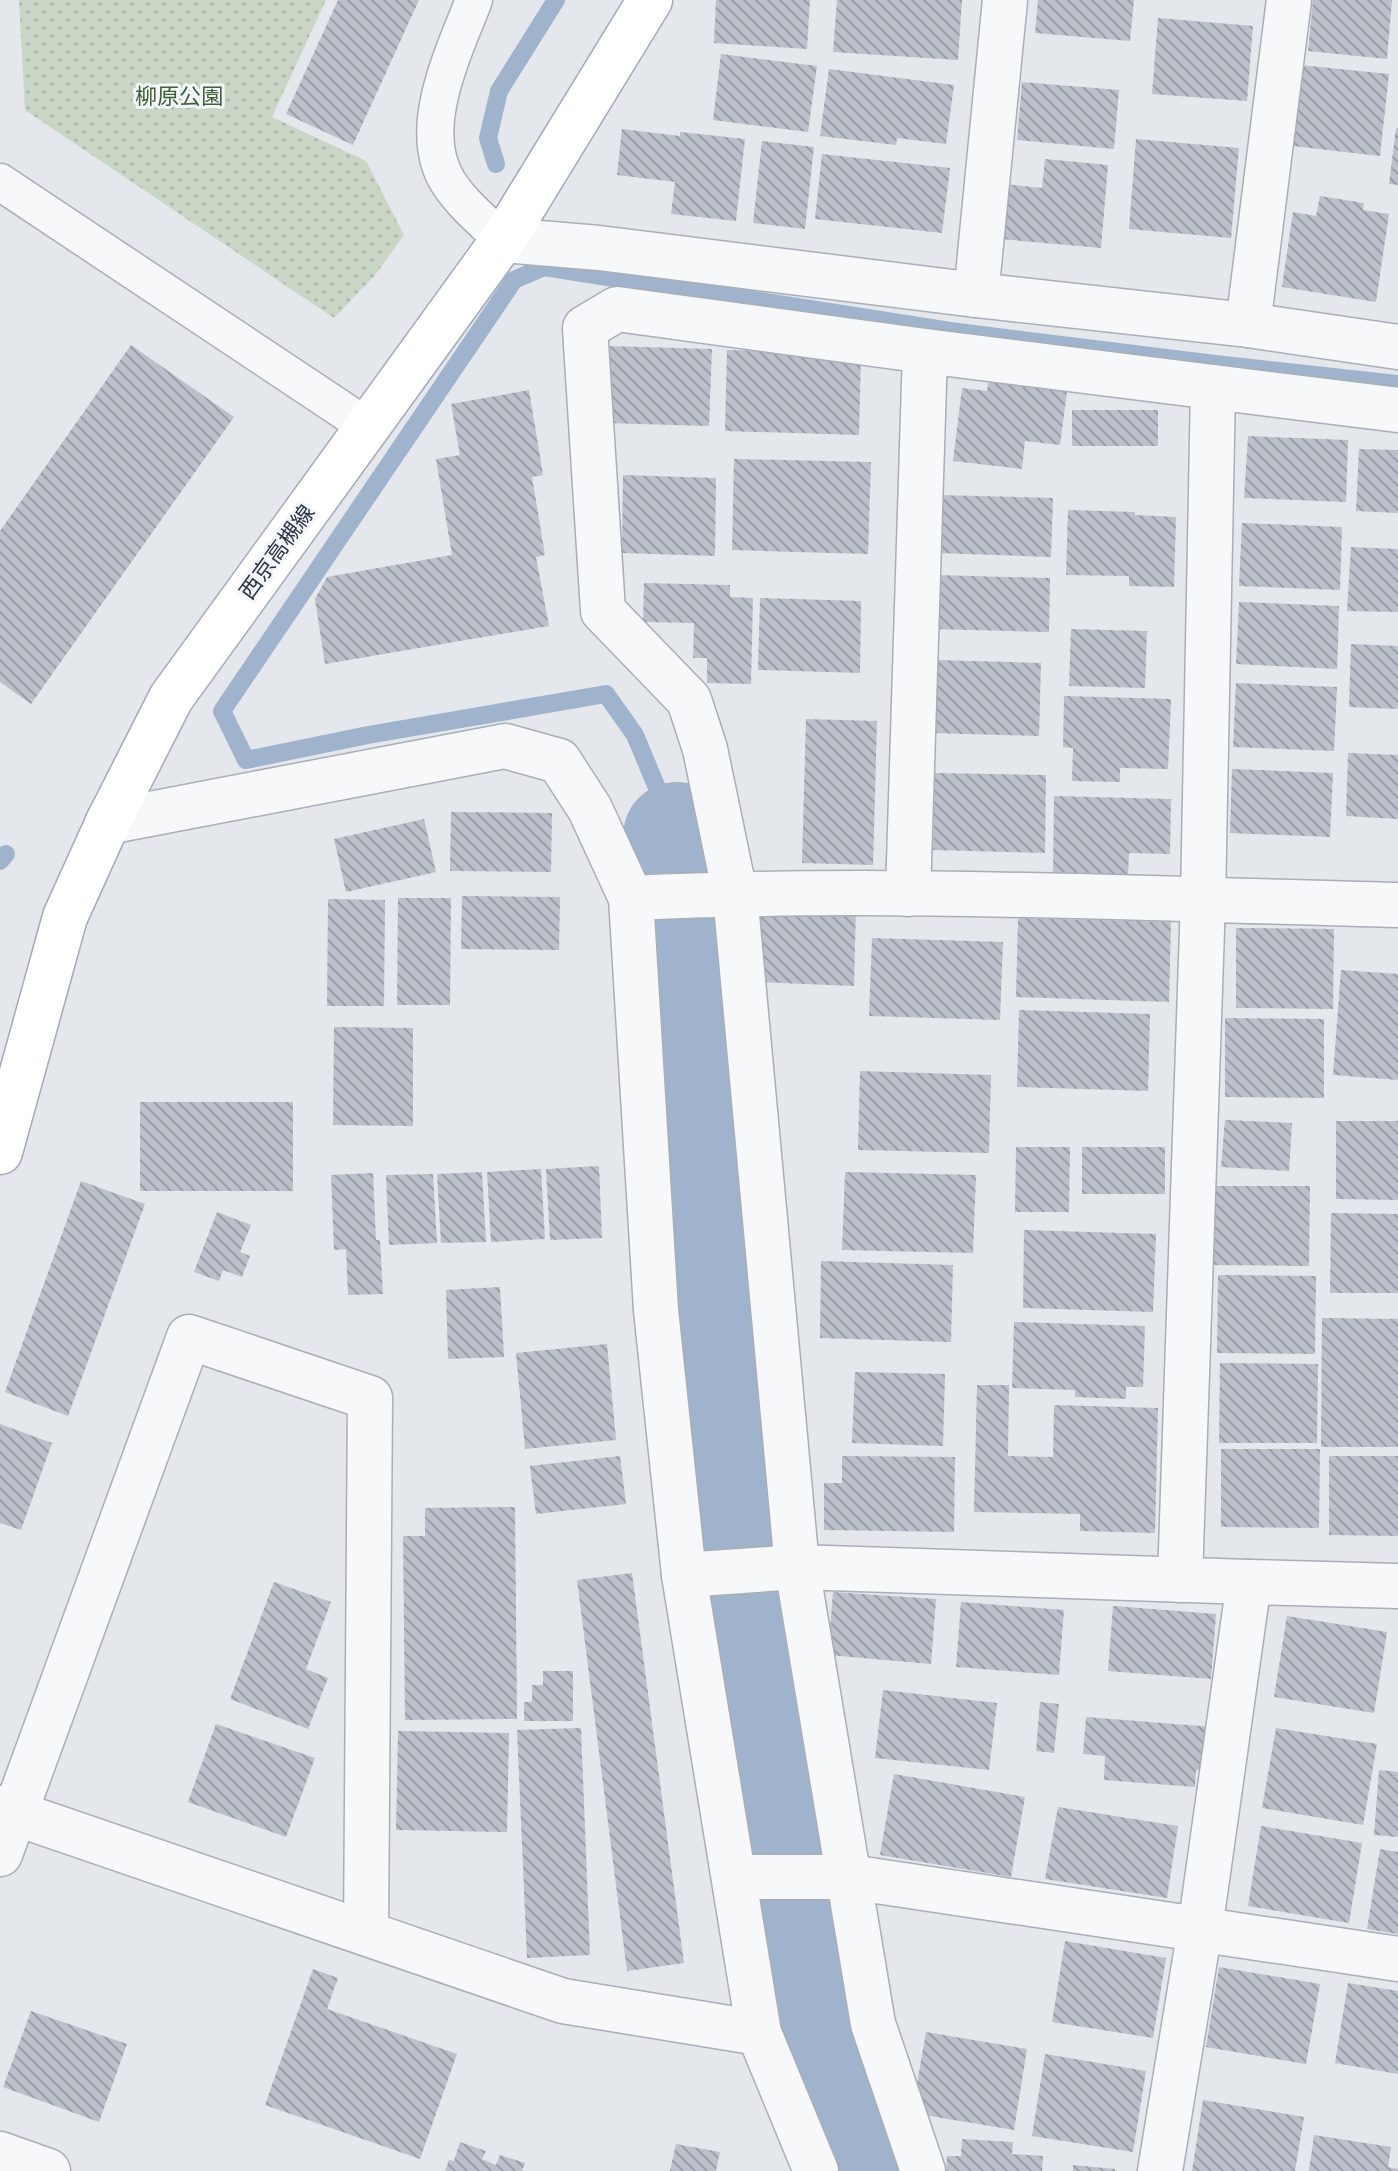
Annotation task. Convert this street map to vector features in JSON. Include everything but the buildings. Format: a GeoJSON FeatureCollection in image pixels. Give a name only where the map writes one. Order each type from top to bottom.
{"type":"FeatureCollection","features":[{"type":"Feature","properties":{"kind":"main road","name":"西京高槻線"},"geometry":{"type":"LineString","coordinates":[[0,1152],[65,917],[108,822],[171,698],[503,240],[650,0]]}},
{"type":"Feature","properties":{"kind":"street"},"geometry":{"type":"LineString","coordinates":[[976,295],[1005,0]]}},
{"type":"Feature","properties":{"kind":"street"},"geometry":{"type":"LineString","coordinates":[[1248,325],[1289,0]]}},
{"type":"Feature","properties":{"kind":"street"},"geometry":{"type":"LineString","coordinates":[[503,240],[599,248],[1248,325],[1398,347]]}},
{"type":"Feature","properties":{"kind":"street"},"geometry":{"type":"LineString","coordinates":[[923,2171],[873,2024],[797,1567],[735,894],[705,749],[689,700],[603,611],[585,328],[617,309],[1398,410]]}},
{"type":"Feature","properties":{"kind":"street"},"geometry":{"type":"LineString","coordinates":[[908,894],[925,351]]}},
{"type":"Feature","properties":{"kind":"street"},"geometry":{"type":"LineString","coordinates":[[1180,1580],[1203,900],[1213,387]]}},
{"type":"Feature","properties":{"kind":"street"},"geometry":{"type":"LineString","coordinates":[[108,822],[505,746],[559,761],[590,809],[631,898],[656,1310],[684,1575],[759,2033],[816,2171]]}},
{"type":"Feature","properties":{"kind":"street"},"geometry":{"type":"LineString","coordinates":[[631,898],[735,894],[908,894],[1398,905]]}},
{"type":"Feature","properties":{"kind":"street"},"geometry":{"type":"LineString","coordinates":[[0,1854],[7,1810],[189,1337],[370,1398],[366,1933]]}},
{"type":"Feature","properties":{"kind":"street"},"geometry":{"type":"LineString","coordinates":[[684,1575],[797,1567],[1398,1586]]}},
{"type":"Feature","properties":{"kind":"street"},"geometry":{"type":"LineString","coordinates":[[1160,2171],[1200,1929],[1249,1582]]}},
{"type":"Feature","properties":{"kind":"street"},"geometry":{"type":"LineString","coordinates":[[7,1810],[563,2001],[759,2033]]}},
{"type":"Feature","properties":{"kind":"street"},"geometry":{"type":"LineString","coordinates":[[734,1877],[850,1877],[1398,1959]]}},
{"type":"Feature","properties":{"kind":"street"},"geometry":{"type":"LineString","coordinates":[[0,2154],[48,2171]]}},
{"type":"Feature","properties":{"kind":"lane"},"geometry":{"type":"LineString","coordinates":[[474,0],[441,88],[435,148],[447,181],[503,240]]}},
{"type":"Feature","properties":{"kind":"lane"},"geometry":{"type":"LineString","coordinates":[[0,182],[368,427]]}},
{"type":"Feature","properties":{"kind":"green space","name":"柳原公園"},"geometry":{"type":"Polygon","coordinates":[[[19,0],[326,0],[272,117],[366,161],[404,235],[376,274],[334,318],[25,110],[19,0]]]}},
{"type":"Feature","properties":{"kind":"waterway"},"geometry":{"type":"LineString","coordinates":[[496,164],[488,138],[499,91],[556,0]]}},
{"type":"Feature","properties":{"kind":"waterway"},"geometry":{"type":"LineString","coordinates":[[677,836],[635,735],[606,694],[368,735],[246,760],[222,711],[514,280],[544,267],[950,331],[1398,384]]}},
{"type":"Feature","properties":{"kind":"waterway"},"geometry":{"type":"LineString","coordinates":[[677,836],[704,1042],[733,1495],[788,1908],[873,2171]]}},
{"type":"Feature","properties":{"kind":"waterway"},"geometry":{"type":"LineString","coordinates":[[0,861],[6,854]]}}]}
